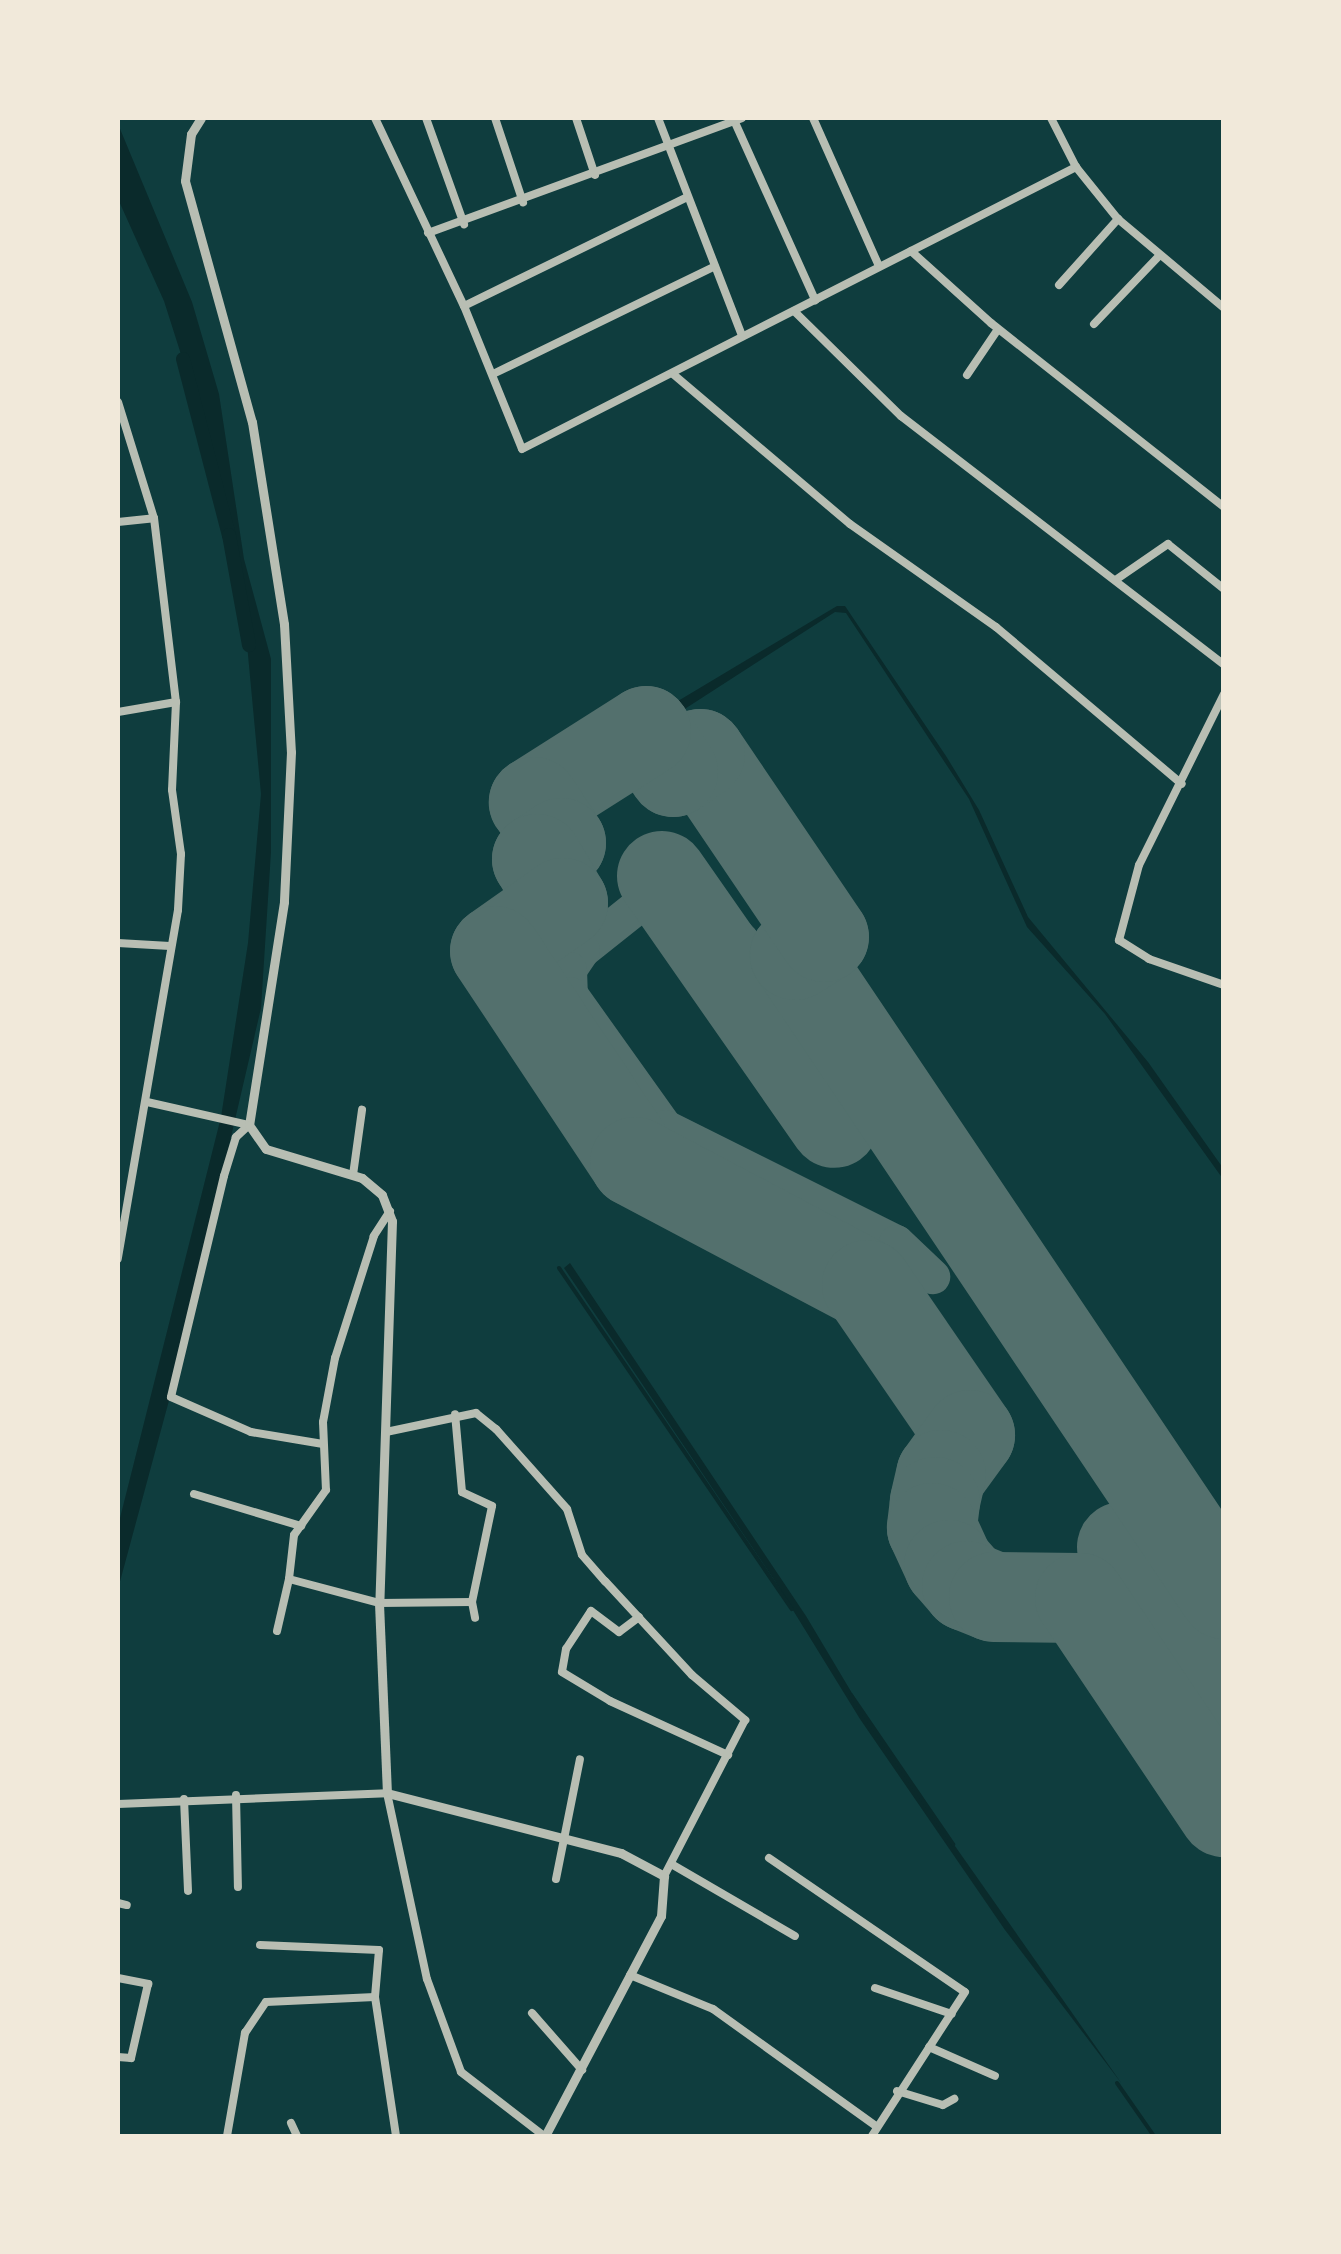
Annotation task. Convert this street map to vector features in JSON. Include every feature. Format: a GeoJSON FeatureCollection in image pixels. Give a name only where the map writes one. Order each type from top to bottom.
{"type":"FeatureCollection","features":[{"type":"Feature","properties":{"kind":"street"},"geometry":{"type":"LineString","coordinates":[[201,118],[191,134],[185,182],[252,422],[284,624],[291,752],[284,902],[249,1125],[236,1137],[171,1397],[251,1432],[324,1444]]}},
{"type":"Feature","properties":{"kind":"street"},"geometry":{"type":"LineString","coordinates":[[374,118],[464,306],[522,449],[1076,167]]}},
{"type":"Feature","properties":{"kind":"street"},"geometry":{"type":"LineString","coordinates":[[426,118],[464,224]]}},
{"type":"Feature","properties":{"kind":"street"},"geometry":{"type":"LineString","coordinates":[[496,118],[523,202]]}},
{"type":"Feature","properties":{"kind":"street"},"geometry":{"type":"LineString","coordinates":[[576,118],[595,175]]}},
{"type":"Feature","properties":{"kind":"street"},"geometry":{"type":"LineString","coordinates":[[658,118],[685,198],[742,336]]}},
{"type":"Feature","properties":{"kind":"street"},"geometry":{"type":"LineString","coordinates":[[428,233],[464,224],[595,175],[666,142],[737,118],[815,300]]}},
{"type":"Feature","properties":{"kind":"street"},"geometry":{"type":"LineString","coordinates":[[813,118],[879,266]]}},
{"type":"Feature","properties":{"kind":"street"},"geometry":{"type":"LineString","coordinates":[[1050,118],[1076,167],[1118,219],[1224,308]]}},
{"type":"Feature","properties":{"kind":"street"},"geometry":{"type":"LineString","coordinates":[[464,306],[685,198]]}},
{"type":"Feature","properties":{"kind":"street"},"geometry":{"type":"LineString","coordinates":[[1059,285],[1118,219]]}},
{"type":"Feature","properties":{"kind":"street"},"geometry":{"type":"LineString","coordinates":[[910,250],[998,329],[1224,507]]}},
{"type":"Feature","properties":{"kind":"street"},"geometry":{"type":"LineString","coordinates":[[1094,324],[1160,255]]}},
{"type":"Feature","properties":{"kind":"street"},"geometry":{"type":"LineString","coordinates":[[493,374],[713,267]]}},
{"type":"Feature","properties":{"kind":"street"},"geometry":{"type":"LineString","coordinates":[[794,311],[901,416],[1224,665]]}},
{"type":"Feature","properties":{"kind":"street"},"geometry":{"type":"LineString","coordinates":[[967,375],[998,329]]}},
{"type":"Feature","properties":{"kind":"street"},"geometry":{"type":"LineString","coordinates":[[673,374],[850,524],[996,628],[1182,784]]}},
{"type":"Feature","properties":{"kind":"street"},"geometry":{"type":"LineString","coordinates":[[118,402],[154,518],[176,702],[172,790],[181,854],[147,1102],[118,1259]]}},
{"type":"Feature","properties":{"kind":"street"},"geometry":{"type":"LineString","coordinates":[[118,522],[154,518]]}},
{"type":"Feature","properties":{"kind":"street"},"geometry":{"type":"LineString","coordinates":[[1117,579],[1168,544],[1224,589]]}},
{"type":"Feature","properties":{"kind":"street"},"geometry":{"type":"LineString","coordinates":[[1224,694],[1139,865],[1118,940],[1138,954],[1224,985]]}},
{"type":"Feature","properties":{"kind":"street"},"geometry":{"type":"LineString","coordinates":[[118,712],[176,702]]}},
{"type":"Feature","properties":{"kind":"street"},"geometry":{"type":"LineString","coordinates":[[118,944],[170,946]]}},
{"type":"Feature","properties":{"kind":"street"},"geometry":{"type":"LineString","coordinates":[[147,1102],[249,1125],[266,1149],[353,1175],[382,1195],[390,1211],[379,1603],[388,1793],[400,1874],[427,1979],[461,2072],[544,2136],[660,1916],[664,1876],[674,1866],[745,1720],[639,1617],[582,1555],[568,1509],[518,1450],[476,1413],[455,1414],[386,1432]]}},
{"type":"Feature","properties":{"kind":"street"},"geometry":{"type":"LineString","coordinates":[[353,1175],[362,1110]]}},
{"type":"Feature","properties":{"kind":"street"},"geometry":{"type":"LineString","coordinates":[[118,1200],[129,1203]]}},
{"type":"Feature","properties":{"kind":"street"},"geometry":{"type":"LineString","coordinates":[[277,1631],[301,1526],[326,1490],[324,1444],[335,1358],[358,1280],[390,1211]]}},
{"type":"Feature","properties":{"kind":"street"},"geometry":{"type":"LineString","coordinates":[[455,1414],[462,1492],[492,1506],[472,1602],[475,1618]]}},
{"type":"Feature","properties":{"kind":"street"},"geometry":{"type":"LineString","coordinates":[[194,1494],[301,1526]]}},
{"type":"Feature","properties":{"kind":"street"},"geometry":{"type":"LineString","coordinates":[[289,1579],[379,1603],[472,1602]]}},
{"type":"Feature","properties":{"kind":"street"},"geometry":{"type":"LineString","coordinates":[[639,1617],[619,1632],[592,1611],[566,1649],[562,1672],[610,1702],[728,1754]]}},
{"type":"Feature","properties":{"kind":"street"},"geometry":{"type":"LineString","coordinates":[[556,1880],[580,1759]]}},
{"type":"Feature","properties":{"kind":"street"},"geometry":{"type":"LineString","coordinates":[[118,1804],[236,1795],[388,1793],[621,1853],[664,1876]]}},
{"type":"Feature","properties":{"kind":"street"},"geometry":{"type":"LineString","coordinates":[[236,1795],[238,1887]]}},
{"type":"Feature","properties":{"kind":"street"},"geometry":{"type":"LineString","coordinates":[[184,1799],[188,1891]]}},
{"type":"Feature","properties":{"kind":"street"},"geometry":{"type":"LineString","coordinates":[[769,1858],[965,1992],[898,2090],[872,2136]]}},
{"type":"Feature","properties":{"kind":"street"},"geometry":{"type":"LineString","coordinates":[[674,1866],[796,1936]]}},
{"type":"Feature","properties":{"kind":"street"},"geometry":{"type":"LineString","coordinates":[[260,1945],[378,1950],[375,1997],[396,2136]]}},
{"type":"Feature","properties":{"kind":"street"},"geometry":{"type":"LineString","coordinates":[[630,1975],[713,2008],[876,2126]]}},
{"type":"Feature","properties":{"kind":"street"},"geometry":{"type":"LineString","coordinates":[[118,1978],[148,1984],[131,2058],[118,2058]]}},
{"type":"Feature","properties":{"kind":"street"},"geometry":{"type":"LineString","coordinates":[[875,1988],[952,2014]]}},
{"type":"Feature","properties":{"kind":"street"},"geometry":{"type":"LineString","coordinates":[[227,2136],[245,2033],[266,2002],[375,1997]]}},
{"type":"Feature","properties":{"kind":"street"},"geometry":{"type":"LineString","coordinates":[[532,2013],[582,2070]]}},
{"type":"Feature","properties":{"kind":"street"},"geometry":{"type":"LineString","coordinates":[[930,2047],[996,2076]]}},
{"type":"Feature","properties":{"kind":"street"},"geometry":{"type":"LineString","coordinates":[[898,2090],[943,2105],[954,2099]]}},
{"type":"Feature","properties":{"kind":"street"},"geometry":{"type":"LineString","coordinates":[[291,2123],[297,2136]]}},
{"type":"Feature","properties":{"kind":"water"},"geometry":{"type":"Polygon","coordinates":[[[118,124],[192,302],[219,394],[244,559],[271,659],[271,852],[261,1008],[174,1382],[118,1589],[118,1526],[221,1117],[248,943],[261,794],[242,591],[207,436],[164,301],[118,199],[118,124]]]}},
{"type":"Feature","properties":{"kind":"water"},"geometry":{"type":"Polygon","coordinates":[[[837,606],[845,606],[946,756],[979,810],[1028,917],[1148,1062],[1223,1168],[1223,1179],[1105,1014],[1027,927],[969,799],[846,613],[835,612],[680,712],[673,704],[837,606]]]}},
{"type":"Feature","properties":{"kind":"water"},"geometry":{"type":"Polygon","coordinates":[[[570,1263],[806,1616],[877,1735],[1122,2084],[1005,1930],[860,1719],[775,1581],[564,1268],[570,1263]]]}},
{"type":"Feature","properties":{"kind":"waterway"},"geometry":{"type":"LineString","coordinates":[[183,359],[229,535],[249,645]]}},
{"type":"Feature","properties":{"kind":"waterway"},"geometry":{"type":"LineString","coordinates":[[559,1268],[792,1609]]}},
{"type":"Feature","properties":{"kind":"waterway"},"geometry":{"type":"LineString","coordinates":[[851,1695],[953,1844]]}},
{"type":"Feature","properties":{"kind":"waterway"},"geometry":{"type":"LineString","coordinates":[[1117,2083],[1154,2136]]}},
{"type":"Feature","properties":{"kind":"taxiway"},"geometry":{"type":"LineString","coordinates":[[789,1062],[741,940],[692,889],[673,885],[646,899],[582,950],[569,969],[570,994],[665,1127],[896,1242],[932,1276]]}},
{"type":"Feature","properties":{"kind":"runway"},"geometry":{"type":"LineString","coordinates":[[1224,1594],[795,955],[824,937],[700,754],[673,772],[646,731],[534,802],[561,843],[537,859],[563,903],[495,951],[635,1162],[867,1285],[970,1435],[941,1475],[935,1502],[932,1528],[949,1565],[967,1586],[994,1597],[1080,1598],[1224,1812]]}},
{"type":"Feature","properties":{"kind":"runway"},"geometry":{"type":"LineString","coordinates":[[662,876],[834,1123]]}},
{"type":"Feature","properties":{"kind":"runway"},"geometry":{"type":"LineString","coordinates":[[1122,1547],[1224,1697]]}}]}
